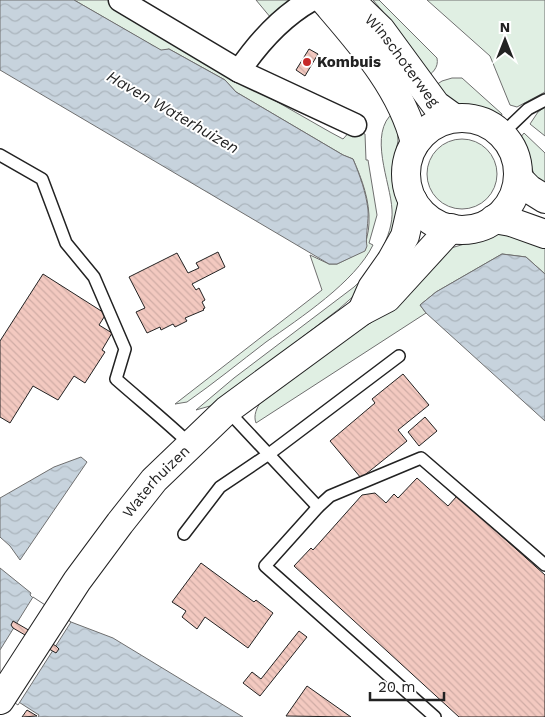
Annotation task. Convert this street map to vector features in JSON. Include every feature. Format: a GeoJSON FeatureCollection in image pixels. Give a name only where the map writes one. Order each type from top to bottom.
{"type":"FeatureCollection","features":[{"type":"Feature","properties":{"kind":"main road","name":"Winschoterweg"},"geometry":{"type":"LineString","coordinates":[[324,0],[364,46],[400,102],[415,143]]}},
{"type":"Feature","properties":{"kind":"main road","name":"Winschoterweg"},"geometry":{"type":"LineString","coordinates":[[350,0],[381,30],[436,105],[454,118]]}},
{"type":"Feature","properties":{"kind":"main road"},"geometry":{"type":"LineString","coordinates":[[454,118],[474,119],[484,122],[502,134],[514,154],[518,178],[513,197],[508,206],[494,220],[473,228],[441,226],[425,216],[413,201],[406,182],[410,152],[415,143],[436,124],[454,118]]}},
{"type":"Feature","properties":{"kind":"main road"},"geometry":{"type":"LineString","coordinates":[[518,178],[529,189],[545,199]]}},
{"type":"Feature","properties":{"kind":"main road"},"geometry":{"type":"LineString","coordinates":[[362,311],[372,288],[392,261],[406,236],[413,201]]}},
{"type":"Feature","properties":{"kind":"main road"},"geometry":{"type":"LineString","coordinates":[[494,220],[511,222],[545,234]]}},
{"type":"Feature","properties":{"kind":"main road","name":"Waterhuizen"},"geometry":{"type":"LineString","coordinates":[[1,698],[78,582],[154,480],[227,410],[362,311],[387,298],[451,228]]}},
{"type":"Feature","properties":{"kind":"street"},"geometry":{"type":"LineString","coordinates":[[120,0],[239,71],[355,125]]}},
{"type":"Feature","properties":{"kind":"street"},"geometry":{"type":"LineString","coordinates":[[239,71],[250,54],[268,34],[311,0]]}},
{"type":"Feature","properties":{"kind":"lane"},"geometry":{"type":"LineString","coordinates":[[502,134],[528,109],[545,100]]}},
{"type":"Feature","properties":{"kind":"lane"},"geometry":{"type":"LineString","coordinates":[[0,155],[42,178],[66,243],[94,277],[125,349],[116,379],[190,444]]}},
{"type":"Feature","properties":{"kind":"lane"},"geometry":{"type":"LineString","coordinates":[[184,534],[220,487],[269,454],[399,356]]}},
{"type":"Feature","properties":{"kind":"lane"},"geometry":{"type":"LineString","coordinates":[[227,410],[318,507]]}},
{"type":"Feature","properties":{"kind":"lane"},"geometry":{"type":"LineString","coordinates":[[435,717],[265,566],[330,496],[421,458],[545,565]]}},
{"type":"Feature","properties":{"kind":"green space"},"geometry":{"type":"Polygon","coordinates":[[[74,0],[109,0],[141,24],[343,139],[353,128],[365,134],[366,160],[368,160],[377,215],[369,243],[373,245],[365,259],[326,298],[187,402],[175,404],[322,290],[310,255],[329,264],[337,264],[365,250],[369,215],[365,190],[353,159],[236,92],[225,80],[169,49],[162,51],[74,0]]]}},
{"type":"Feature","properties":{"kind":"green space"},"geometry":{"type":"Polygon","coordinates":[[[256,0],[291,0],[271,18],[256,0]]]}},
{"type":"Feature","properties":{"kind":"green space"},"geometry":{"type":"Polygon","coordinates":[[[373,0],[379,0],[437,58],[436,67],[425,79],[389,19],[373,0]]]}},
{"type":"Feature","properties":{"kind":"green space"},"geometry":{"type":"Polygon","coordinates":[[[427,0],[545,0],[545,92],[517,107],[510,105],[490,56],[427,0]]]}},
{"type":"Feature","properties":{"kind":"green space"},"geometry":{"type":"Polygon","coordinates":[[[462,78],[502,114],[501,117],[451,101],[433,87],[442,81],[462,78]]]}},
{"type":"Feature","properties":{"kind":"green space"},"geometry":{"type":"Polygon","coordinates":[[[545,107],[545,136],[530,124],[538,112],[545,107]]]}},
{"type":"Feature","properties":{"kind":"green space"},"geometry":{"type":"Polygon","coordinates":[[[394,112],[397,121],[398,141],[392,170],[398,204],[396,228],[357,293],[339,309],[216,403],[196,410],[234,378],[354,287],[368,272],[386,241],[392,220],[391,199],[382,159],[381,145],[382,132],[386,121],[394,112]]]}},
{"type":"Feature","properties":{"kind":"green space"},"geometry":{"type":"Polygon","coordinates":[[[524,133],[545,153],[545,190],[536,179],[520,138],[524,133]]]}},
{"type":"Feature","properties":{"kind":"green space"},"geometry":{"type":"Polygon","coordinates":[[[469,139],[482,145],[491,154],[495,160],[497,174],[495,188],[487,199],[476,207],[455,209],[448,207],[437,199],[429,188],[427,167],[429,160],[437,149],[448,141],[469,139]]]}},
{"type":"Feature","properties":{"kind":"green space"},"geometry":{"type":"Polygon","coordinates":[[[505,232],[545,243],[545,274],[526,257],[502,254],[436,292],[420,305],[426,313],[256,423],[255,414],[261,401],[304,367],[388,311],[451,248],[505,232]]]}},
{"type":"Feature","properties":{"kind":"water","name":"Haven Waterhuizen"},"geometry":{"type":"Polygon","coordinates":[[[0,0],[74,0],[161,50],[169,49],[225,80],[236,92],[353,159],[366,197],[368,210],[367,246],[365,251],[337,264],[329,264],[0,70],[0,0]]]}},
{"type":"Feature","properties":{"kind":"water"},"geometry":{"type":"Polygon","coordinates":[[[502,254],[526,257],[545,274],[545,421],[426,313],[420,305],[436,292],[502,254]]]}},
{"type":"Feature","properties":{"kind":"water"},"geometry":{"type":"Polygon","coordinates":[[[81,457],[87,462],[20,560],[10,546],[0,537],[0,498],[54,467],[81,457]]]}},
{"type":"Feature","properties":{"kind":"water"},"geometry":{"type":"Polygon","coordinates":[[[0,568],[31,593],[32,597],[71,622],[113,638],[243,717],[38,717],[39,715],[0,690],[0,568]]]}},
{"type":"Feature","properties":{"kind":"pier"},"geometry":{"type":"Polygon","coordinates":[[[33,597],[71,622],[18,705],[0,693],[0,650],[33,597]]]}},
{"type":"Feature","properties":{"kind":"building","name":"Kombuis"},"geometry":{"type":"Polygon","coordinates":[[[309,49],[318,54],[305,76],[296,70],[309,49]]]}},
{"type":"Feature","properties":{"kind":"building"},"geometry":{"type":"Polygon","coordinates":[[[218,252],[225,267],[192,284],[196,290],[199,288],[205,300],[202,302],[204,310],[185,318],[187,321],[175,327],[173,324],[161,330],[160,327],[147,333],[136,312],[145,308],[129,277],[177,253],[188,273],[199,268],[196,263],[218,252]]]}},
{"type":"Feature","properties":{"kind":"building"},"geometry":{"type":"Polygon","coordinates":[[[43,274],[106,314],[99,325],[112,333],[102,350],[105,352],[85,383],[74,376],[58,400],[33,386],[10,423],[0,417],[0,341],[43,274]]]}},
{"type":"Feature","properties":{"kind":"building"},"geometry":{"type":"Polygon","coordinates":[[[403,374],[429,405],[398,430],[407,441],[361,478],[330,441],[375,403],[372,399],[403,374]]]}},
{"type":"Feature","properties":{"kind":"building"},"geometry":{"type":"Polygon","coordinates":[[[425,417],[437,431],[419,446],[408,432],[425,417]]]}},
{"type":"Feature","properties":{"kind":"building"},"geometry":{"type":"Polygon","coordinates":[[[417,478],[448,506],[457,496],[545,575],[545,717],[459,717],[294,566],[311,548],[313,550],[362,495],[375,493],[386,503],[394,494],[398,498],[417,478]]]}},
{"type":"Feature","properties":{"kind":"building"},"geometry":{"type":"Polygon","coordinates":[[[201,563],[254,602],[256,600],[273,613],[248,648],[205,617],[197,629],[182,617],[186,611],[172,602],[201,563]]]}},
{"type":"Feature","properties":{"kind":"building"},"geometry":{"type":"Polygon","coordinates":[[[13,621],[59,649],[56,653],[13,628],[11,625],[13,621]]]}},
{"type":"Feature","properties":{"kind":"building"},"geometry":{"type":"Polygon","coordinates":[[[299,631],[307,637],[260,696],[243,683],[252,672],[261,679],[299,631]]]}},
{"type":"Feature","properties":{"kind":"building"},"geometry":{"type":"Polygon","coordinates":[[[307,686],[351,717],[286,716],[307,686]]]}},
{"type":"Feature","properties":{"kind":"building"},"geometry":{"type":"Polygon","coordinates":[[[27,710],[37,716],[22,717],[27,710]]]}},
{"type":"Feature","properties":{"kind":"place","name":"Kombuis"},"geometry":{"type":"Point","coordinates":[307,62]}}]}
